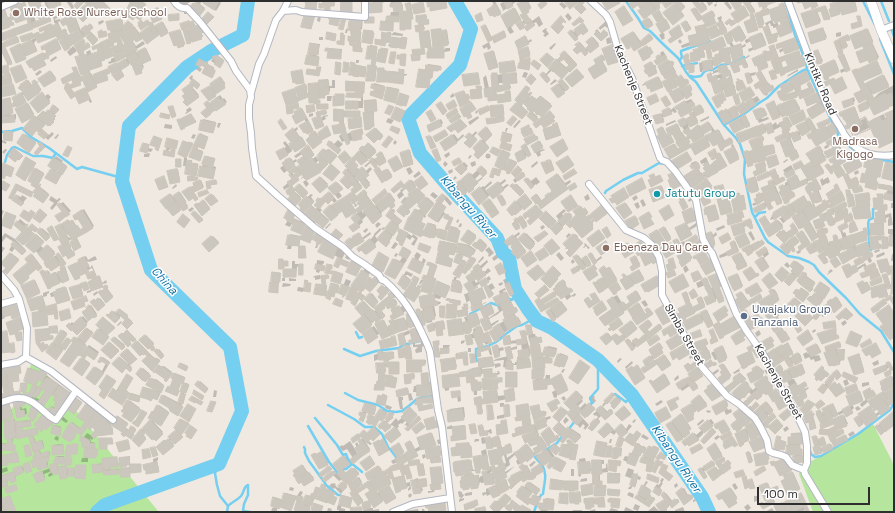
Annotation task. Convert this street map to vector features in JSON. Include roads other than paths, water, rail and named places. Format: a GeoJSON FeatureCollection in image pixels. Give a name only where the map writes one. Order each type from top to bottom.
{"type":"FeatureCollection","features":[{"type":"Feature","properties":{"kind":"main road"},"geometry":{"type":"LineString","coordinates":[[871,1],[881,30],[894,59]]}},
{"type":"Feature","properties":{"kind":"street"},"geometry":{"type":"LineString","coordinates":[[1,7],[15,1]]}},
{"type":"Feature","properties":{"kind":"street"},"geometry":{"type":"LineString","coordinates":[[174,1],[183,9],[187,8],[200,22],[231,61],[251,93]]}},
{"type":"Feature","properties":{"kind":"street"},"geometry":{"type":"LineString","coordinates":[[288,1],[276,20],[259,64],[251,93],[249,118],[256,176],[315,228],[343,247],[353,257],[379,275],[382,280],[384,280],[402,298],[414,316],[430,352],[438,410],[442,427],[452,512]]}},
{"type":"Feature","properties":{"kind":"street"},"geometry":{"type":"LineString","coordinates":[[283,11],[296,10],[302,12],[365,17],[365,1]]}},
{"type":"Feature","properties":{"kind":"street","name":"Kachenje Street"},"geometry":{"type":"LineString","coordinates":[[591,1],[606,15],[610,22],[619,53],[636,87],[660,158],[667,162],[676,172],[696,200],[703,239],[712,254],[736,313],[763,354],[801,422],[805,432],[807,446],[807,463],[804,470]]}},
{"type":"Feature","properties":{"kind":"street","name":"Kintiku Road"},"geometry":{"type":"LineString","coordinates":[[788,1],[826,103],[846,138],[854,147],[875,156],[894,155]]}},
{"type":"Feature","properties":{"kind":"street"},"geometry":{"type":"LineString","coordinates":[[881,30],[894,25]]}},
{"type":"Feature","properties":{"kind":"street","name":"Simba Street"},"geometry":{"type":"LineString","coordinates":[[589,184],[626,230],[644,238],[652,245],[659,257],[662,271],[662,295],[702,367],[727,396],[755,418],[767,440],[769,451],[781,454],[786,457],[792,465],[804,470]]}},
{"type":"Feature","properties":{"kind":"street"},"geometry":{"type":"LineString","coordinates":[[1,275],[14,290],[19,299],[27,328],[26,357]]}},
{"type":"Feature","properties":{"kind":"street"},"geometry":{"type":"LineString","coordinates":[[1,304],[19,299]]}},
{"type":"Feature","properties":{"kind":"street"},"geometry":{"type":"LineString","coordinates":[[1,366],[18,362],[26,357]]}},
{"type":"Feature","properties":{"kind":"street"},"geometry":{"type":"LineString","coordinates":[[26,357],[51,371],[113,420]]}},
{"type":"Feature","properties":{"kind":"street"},"geometry":{"type":"LineString","coordinates":[[2,402],[20,398],[30,401],[56,420],[76,391]]}},
{"type":"Feature","properties":{"kind":"street"},"geometry":{"type":"LineString","coordinates":[[804,470],[828,512]]}},
{"type":"Feature","properties":{"kind":"street"},"geometry":{"type":"LineString","coordinates":[[393,512],[414,504],[450,498]]}},
{"type":"Feature","properties":{"kind":"waterway","name":"China"},"geometry":{"type":"LineString","coordinates":[[97,512],[105,505],[219,464],[242,411],[230,347],[151,270],[122,181],[129,126],[187,67],[211,51],[243,35],[248,1]]}},
{"type":"Feature","properties":{"kind":"waterway","name":"Kibangu River"},"geometry":{"type":"LineString","coordinates":[[455,1],[471,29],[460,65],[408,118],[420,153],[497,238],[503,253],[509,257],[515,289],[537,321],[552,328],[598,360],[632,395],[702,497],[709,512]]}},
{"type":"Feature","properties":{"kind":"waterway"},"geometry":{"type":"LineString","coordinates":[[626,1],[644,28],[650,31],[678,58],[686,72],[696,82],[724,125],[740,144],[745,159],[744,174],[752,212],[768,242],[788,256],[799,258],[814,265],[860,314],[881,331],[894,352]]}},
{"type":"Feature","properties":{"kind":"waterway"},"geometry":{"type":"LineString","coordinates":[[785,1],[807,69]]}},
{"type":"Feature","properties":{"kind":"waterway"},"geometry":{"type":"LineString","coordinates":[[863,1],[875,25]]}},
{"type":"Feature","properties":{"kind":"waterway"},"geometry":{"type":"LineString","coordinates":[[881,1],[889,21]]}},
{"type":"Feature","properties":{"kind":"waterway"},"geometry":{"type":"LineString","coordinates":[[891,28],[894,36]]}},
{"type":"Feature","properties":{"kind":"waterway"},"geometry":{"type":"LineString","coordinates":[[880,39],[894,74]]}},
{"type":"Feature","properties":{"kind":"waterway"},"geometry":{"type":"LineString","coordinates":[[680,60],[682,57],[681,51],[710,41]]}},
{"type":"Feature","properties":{"kind":"waterway"},"geometry":{"type":"LineString","coordinates":[[690,76],[701,76],[708,70],[732,63],[744,57]]}},
{"type":"Feature","properties":{"kind":"waterway"},"geometry":{"type":"LineString","coordinates":[[682,66],[697,63]]}},
{"type":"Feature","properties":{"kind":"waterway"},"geometry":{"type":"LineString","coordinates":[[724,125],[744,114],[767,98],[779,86],[807,69],[823,104]]}},
{"type":"Feature","properties":{"kind":"waterway"},"geometry":{"type":"LineString","coordinates":[[827,111],[838,135],[858,153],[871,158],[894,162]]}},
{"type":"Feature","properties":{"kind":"waterway"},"geometry":{"type":"LineString","coordinates":[[1,132],[22,128],[31,137],[49,148],[77,169],[82,167],[122,178]]}},
{"type":"Feature","properties":{"kind":"waterway"},"geometry":{"type":"LineString","coordinates":[[5,162],[7,155],[12,148],[15,147],[33,156],[53,158],[56,153]]}},
{"type":"Feature","properties":{"kind":"waterway"},"geometry":{"type":"LineString","coordinates":[[605,193],[623,180],[638,173],[642,173],[659,163],[666,164]]}},
{"type":"Feature","properties":{"kind":"waterway"},"geometry":{"type":"LineString","coordinates":[[871,250],[869,244],[868,223],[869,220],[873,218],[873,209],[876,208]]}},
{"type":"Feature","properties":{"kind":"waterway"},"geometry":{"type":"LineString","coordinates":[[755,218],[759,213],[765,212]]}},
{"type":"Feature","properties":{"kind":"waterway"},"geometry":{"type":"LineString","coordinates":[[470,314],[491,303],[497,305],[520,296]]}},
{"type":"Feature","properties":{"kind":"waterway"},"geometry":{"type":"LineString","coordinates":[[477,361],[476,349],[496,342],[517,326],[535,318]]}},
{"type":"Feature","properties":{"kind":"waterway"},"geometry":{"type":"LineString","coordinates":[[356,332],[359,338],[362,337]]}},
{"type":"Feature","properties":{"kind":"waterway"},"geometry":{"type":"LineString","coordinates":[[344,349],[360,356],[376,351],[399,348],[403,345],[424,340]]}},
{"type":"Feature","properties":{"kind":"waterway"},"geometry":{"type":"LineString","coordinates":[[589,406],[592,403],[590,398],[598,389],[598,360]]}},
{"type":"Feature","properties":{"kind":"waterway"},"geometry":{"type":"LineString","coordinates":[[345,393],[358,400],[378,405],[387,411],[396,412],[402,411],[417,399],[433,396],[434,394]]}},
{"type":"Feature","properties":{"kind":"waterway"},"geometry":{"type":"LineString","coordinates":[[615,394],[626,402],[632,395]]}},
{"type":"Feature","properties":{"kind":"waterway"},"geometry":{"type":"LineString","coordinates":[[809,447],[811,454],[815,457],[821,456],[858,434],[890,410],[894,403]]}},
{"type":"Feature","properties":{"kind":"waterway"},"geometry":{"type":"LineString","coordinates":[[328,405],[354,419],[365,427],[374,427],[382,434],[389,449],[396,457]]}},
{"type":"Feature","properties":{"kind":"waterway"},"geometry":{"type":"LineString","coordinates":[[315,418],[337,445],[343,455],[346,454],[351,462],[362,472]]}},
{"type":"Feature","properties":{"kind":"waterway"},"geometry":{"type":"LineString","coordinates":[[568,430],[575,421]]}},
{"type":"Feature","properties":{"kind":"waterway"},"geometry":{"type":"LineString","coordinates":[[308,426],[329,462],[337,472],[346,469],[352,464]]}},
{"type":"Feature","properties":{"kind":"waterway"},"geometry":{"type":"LineString","coordinates":[[544,451],[557,443],[563,435]]}},
{"type":"Feature","properties":{"kind":"waterway"},"geometry":{"type":"LineString","coordinates":[[304,447],[309,461],[326,485],[340,495]]}},
{"type":"Feature","properties":{"kind":"waterway"},"geometry":{"type":"LineString","coordinates":[[539,455],[535,457],[542,465],[545,472],[543,494],[539,499]]}},
{"type":"Feature","properties":{"kind":"waterway"},"geometry":{"type":"LineString","coordinates":[[219,464],[215,473],[220,496],[228,506],[227,512]]}},
{"type":"Feature","properties":{"kind":"waterway"},"geometry":{"type":"LineString","coordinates":[[228,506],[240,497],[245,487],[248,485],[248,495],[243,511]]}},
{"type":"Feature","properties":{"kind":"waterway"},"geometry":{"type":"LineString","coordinates":[[534,512],[537,503]]}},
{"type":"Feature","properties":{"kind":"waterway"},"geometry":{"type":"LineString","coordinates":[[243,512],[250,512]]}},
{"type":"Feature","properties":{"kind":"place","name":"White Rose Nursery School"},"geometry":{"type":"Point","coordinates":[16,13]}},
{"type":"Feature","properties":{"kind":"place","name":"Madrasa Kigogo"},"geometry":{"type":"Point","coordinates":[855,129]}},
{"type":"Feature","properties":{"kind":"place","name":"Jatutu Group"},"geometry":{"type":"Point","coordinates":[657,194]}},
{"type":"Feature","properties":{"kind":"place","name":"Ebeneza Day Care"},"geometry":{"type":"Point","coordinates":[606,248]}},
{"type":"Feature","properties":{"kind":"place","name":"Uwajaku Group Tanzania"},"geometry":{"type":"Point","coordinates":[744,316]}}]}
